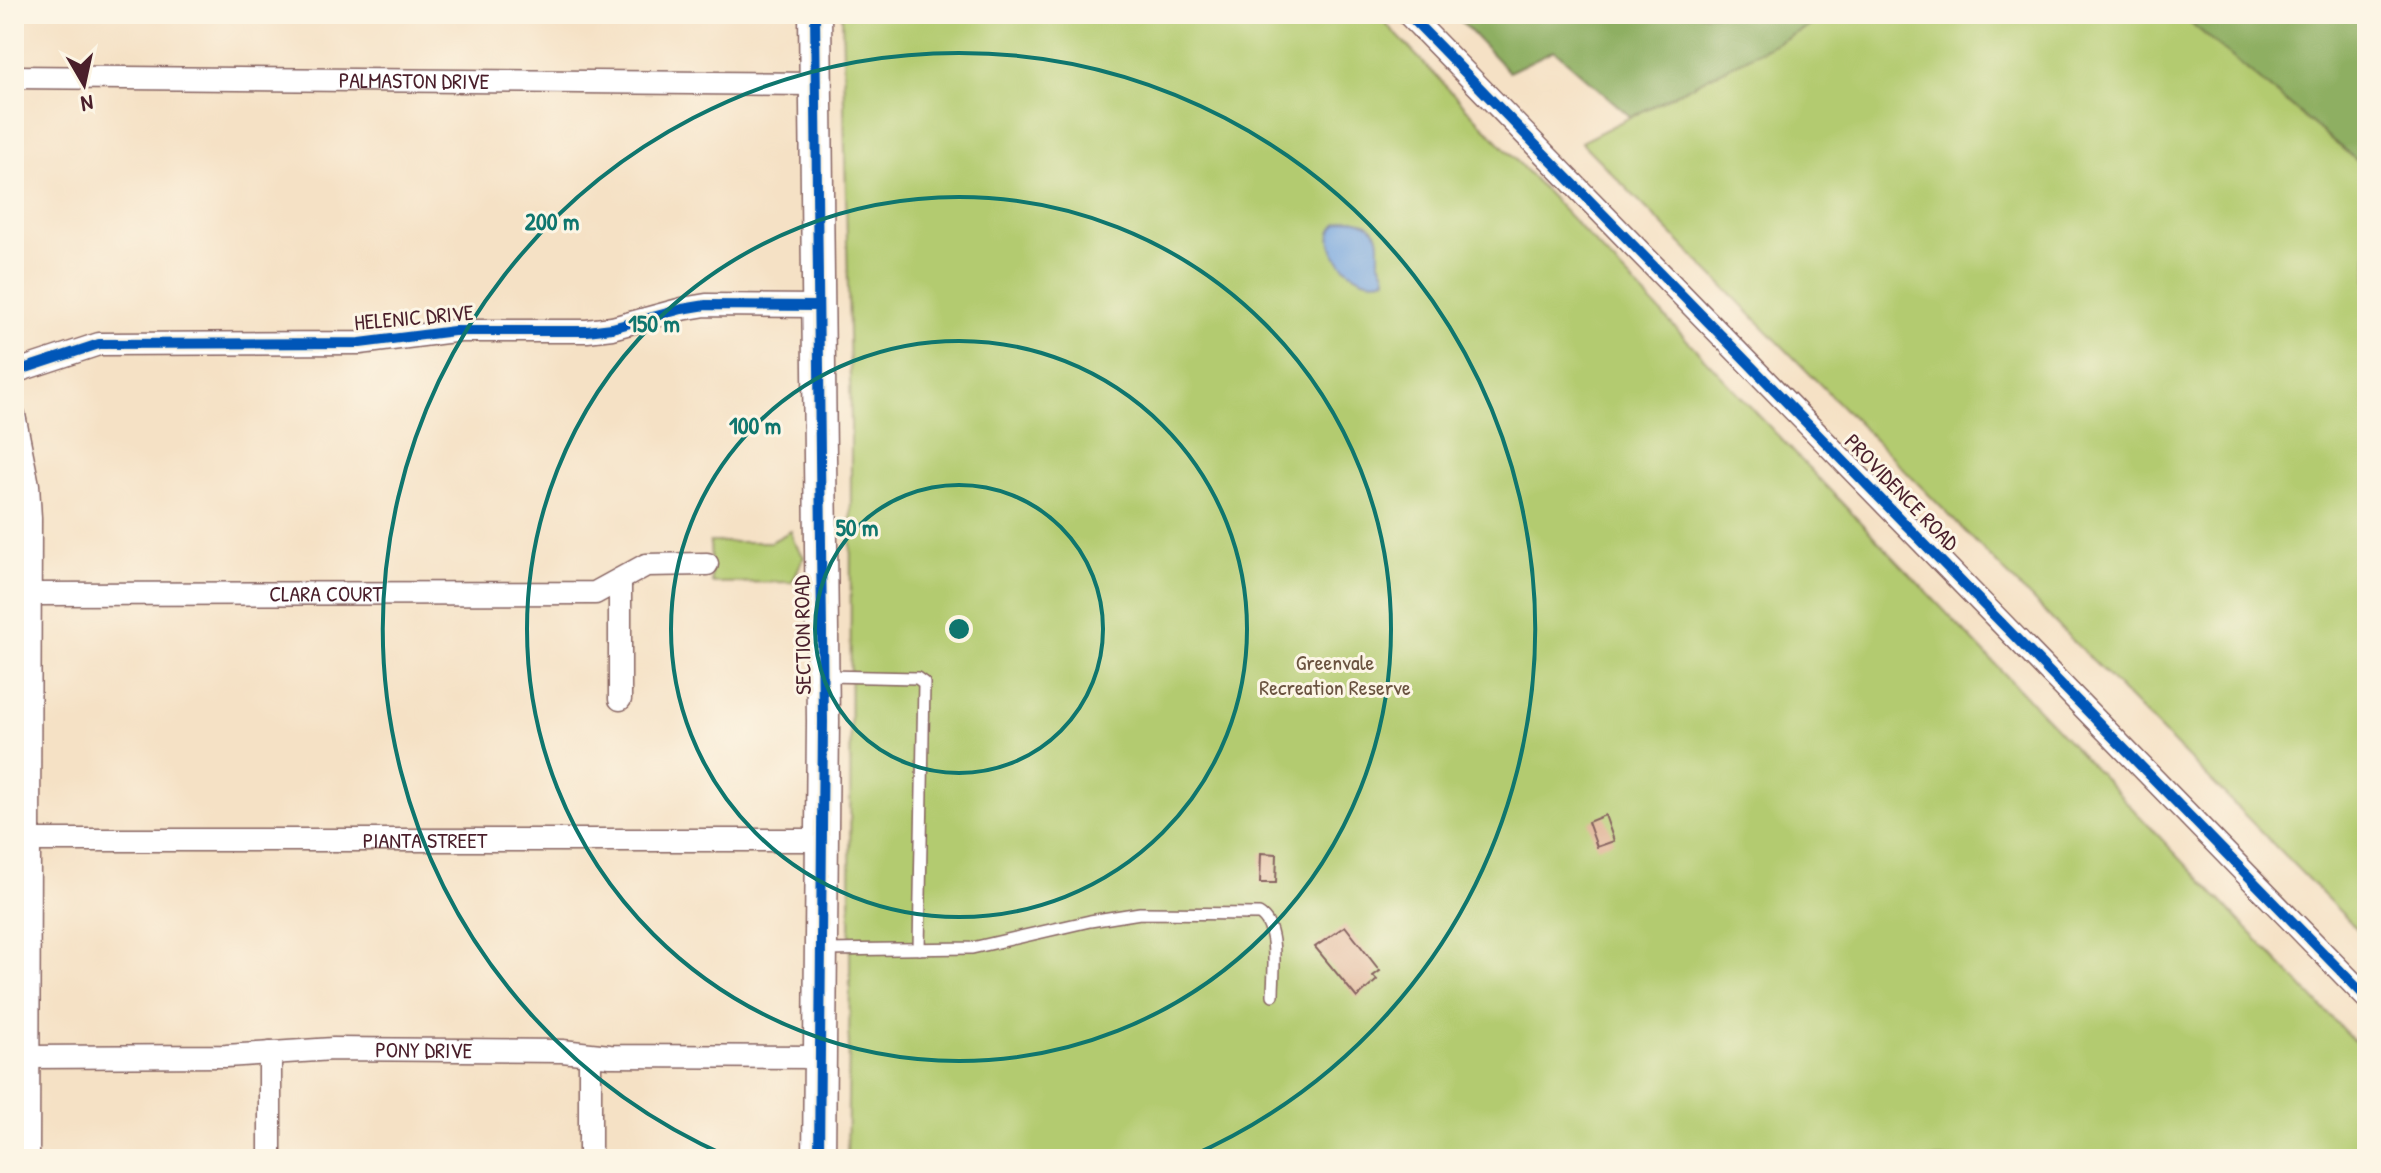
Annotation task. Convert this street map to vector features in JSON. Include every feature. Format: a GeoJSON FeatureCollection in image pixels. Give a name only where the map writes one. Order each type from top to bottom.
{"type":"FeatureCollection","features":[{"type":"Feature","properties":{"kind":"street","name":"SECTION ROAD"},"geometry":{"type":"LineString","coordinates":[[815,14],[823,840],[819,1159]]}},
{"type":"Feature","properties":{"kind":"street","name":"PROVIDENCE ROAD"},"geometry":{"type":"LineString","coordinates":[[1408,14],[2367,998]]}},
{"type":"Feature","properties":{"kind":"street","name":"PALMASTON DRIVE"},"geometry":{"type":"LineString","coordinates":[[14,77],[816,84]]}},
{"type":"Feature","properties":{"kind":"street","name":"HELENIC DRIVE"},"geometry":{"type":"LineString","coordinates":[[14,372],[99,344],[360,343],[454,331],[587,331],[612,328],[706,305],[818,306]]}},
{"type":"Feature","properties":{"kind":"street"},"geometry":{"type":"LineString","coordinates":[[14,415],[28,485],[28,1159]]}},
{"type":"Feature","properties":{"kind":"street","name":"CLARA COURT"},"geometry":{"type":"LineString","coordinates":[[30,594],[595,593],[646,565],[707,564]]}},
{"type":"Feature","properties":{"kind":"street"},"geometry":{"type":"LineString","coordinates":[[620,580],[620,699]]}},
{"type":"Feature","properties":{"kind":"street","name":"PIANTA STREET"},"geometry":{"type":"LineString","coordinates":[[29,840],[823,840]]}},
{"type":"Feature","properties":{"kind":"street","name":"PONY DRIVE"},"geometry":{"type":"LineString","coordinates":[[28,1057],[212,1056],[348,1049],[820,1057]]}},
{"type":"Feature","properties":{"kind":"street"},"geometry":{"type":"LineString","coordinates":[[270,1053],[270,1159]]}},
{"type":"Feature","properties":{"kind":"street"},"geometry":{"type":"LineString","coordinates":[[590,1055],[590,1159]]}},
{"type":"Feature","properties":{"kind":"lane"},"geometry":{"type":"LineString","coordinates":[[822,676],[917,678],[924,683],[919,949]]}},
{"type":"Feature","properties":{"kind":"lane"},"geometry":{"type":"LineString","coordinates":[[821,950],[972,948],[1140,913],[1259,914],[1268,921],[1273,936],[1273,995]]}},
{"type":"Feature","properties":{"kind":"green space","name":"Greenvale Recreation Reserve"},"geometry":{"type":"Polygon","coordinates":[[[842,14],[1377,14],[2367,1055],[2367,1159],[847,1159],[851,426],[842,14]]]}},
{"type":"Feature","properties":{"kind":"green space"},"geometry":{"type":"Polygon","coordinates":[[[1454,14],[1833,14],[1631,117],[1554,50],[1509,72],[1454,14]]]}},
{"type":"Feature","properties":{"kind":"green space"},"geometry":{"type":"Polygon","coordinates":[[[1833,14],[2367,14],[2367,939],[1581,142],[1833,14]]]}},
{"type":"Feature","properties":{"kind":"green space"},"geometry":{"type":"Polygon","coordinates":[[[2180,14],[2367,14],[2367,169],[2180,14]]]}},
{"type":"Feature","properties":{"kind":"green space"},"geometry":{"type":"Polygon","coordinates":[[[791,531],[804,557],[792,582],[712,583],[710,542],[771,542],[791,531]]]}},
{"type":"Feature","properties":{"kind":"water"},"geometry":{"type":"Polygon","coordinates":[[[1354,219],[1376,231],[1379,260],[1386,279],[1371,281],[1357,276],[1336,255],[1331,243],[1332,231],[1339,223],[1354,219]]]}},
{"type":"Feature","properties":{"kind":"building"},"geometry":{"type":"Polygon","coordinates":[[[1605,815],[1614,841],[1597,847],[1588,822],[1605,815]]]}},
{"type":"Feature","properties":{"kind":"building"},"geometry":{"type":"Polygon","coordinates":[[[1261,853],[1277,854],[1276,883],[1260,883],[1261,853]]]}},
{"type":"Feature","properties":{"kind":"building"},"geometry":{"type":"Polygon","coordinates":[[[1345,926],[1380,971],[1373,976],[1377,980],[1357,998],[1315,947],[1345,926]]]}},
{"type":"Feature","properties":{"kind":"cycle path"},"geometry":{"type":"LineString","coordinates":[[815,14],[823,721],[819,1159]]}},
{"type":"Feature","properties":{"kind":"cycle path"},"geometry":{"type":"LineString","coordinates":[[1408,14],[2367,998]]}},
{"type":"Feature","properties":{"kind":"cycle path"},"geometry":{"type":"LineString","coordinates":[[14,372],[99,344],[360,343],[454,331],[587,331],[612,328],[706,305],[818,306]]}}]}
